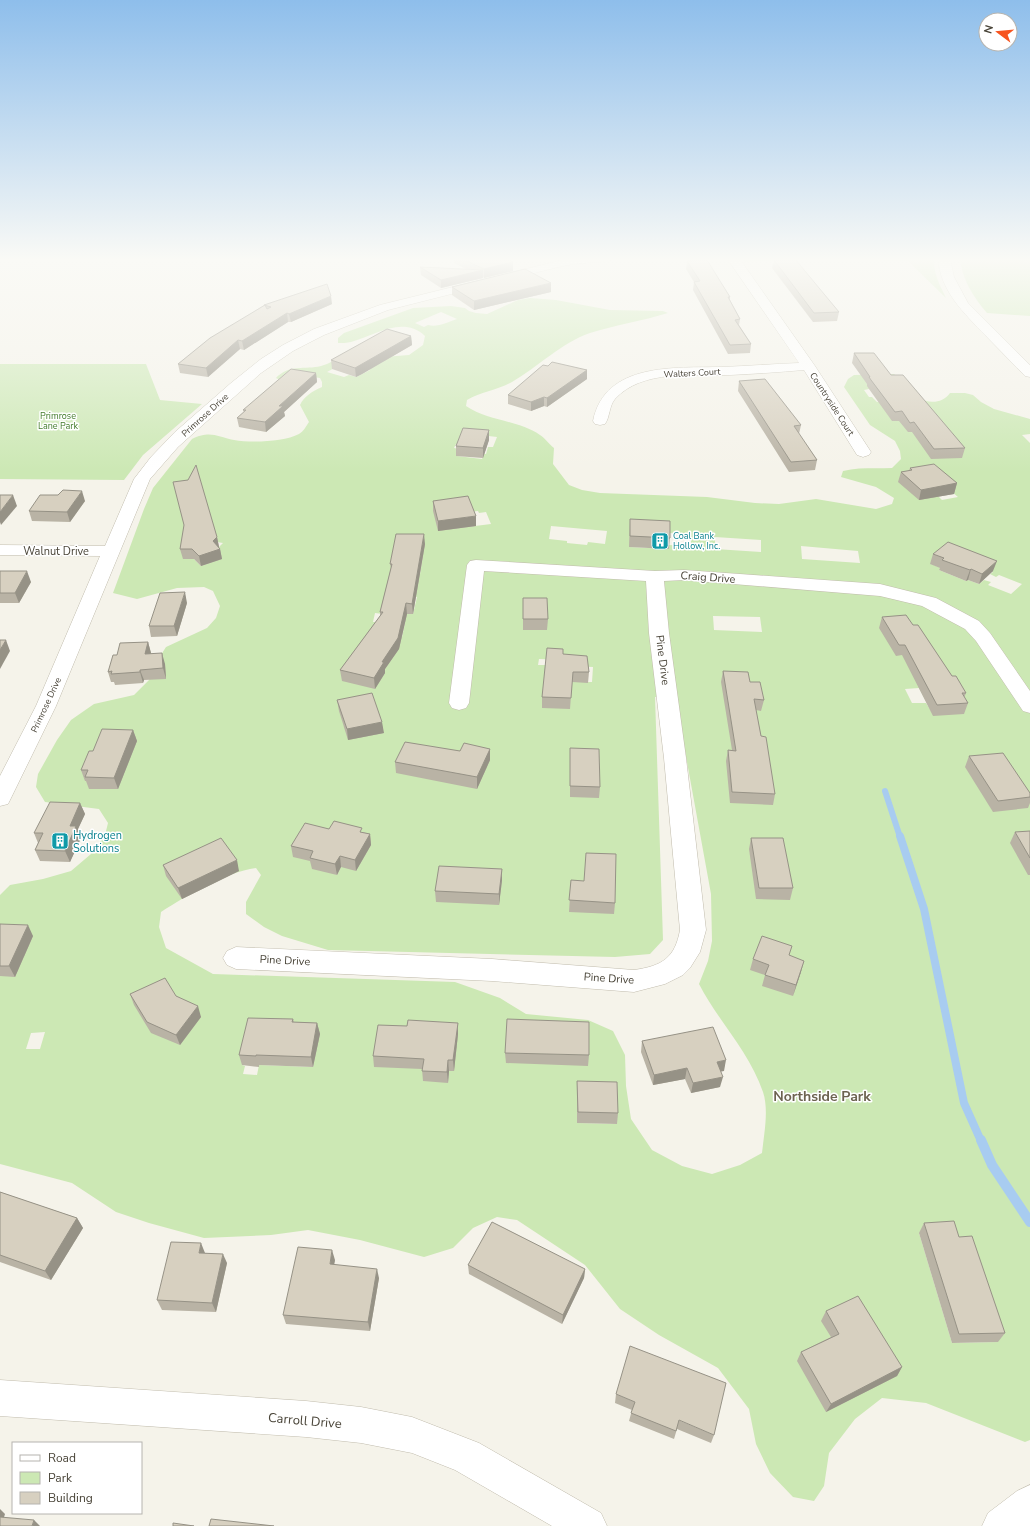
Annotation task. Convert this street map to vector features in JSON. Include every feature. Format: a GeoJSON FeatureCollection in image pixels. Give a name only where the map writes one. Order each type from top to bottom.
{"type":"FeatureCollection","features":[{"type":"Feature","properties":{"kind":"street","name":"Primrose Drive"},"geometry":{"type":"LineString","coordinates":[[0,798],[46,706],[142,479],[156,459],[240,382],[287,349],[326,329]]}},
{"type":"Feature","properties":{"kind":"street","name":"Countryside Court"},"geometry":{"type":"LineString","coordinates":[[782,329],[863,452]]}},
{"type":"Feature","properties":{"kind":"street"},"geometry":{"type":"LineString","coordinates":[[987,329],[1030,373]]}},
{"type":"Feature","properties":{"kind":"street","name":"Walters Court"},"geometry":{"type":"LineString","coordinates":[[600,421],[604,405],[611,394],[627,384],[646,377],[676,373],[808,366]]}},
{"type":"Feature","properties":{"kind":"street","name":"Walnut Drive"},"geometry":{"type":"LineString","coordinates":[[0,550],[112,551]]}},
{"type":"Feature","properties":{"kind":"street","name":"Craig Drive"},"geometry":{"type":"LineString","coordinates":[[459,703],[476,566],[654,576],[684,575],[866,588],[898,593],[929,602],[972,625],[983,637],[1030,706]]}},
{"type":"Feature","properties":{"kind":"street","name":"Pine Drive"},"geometry":{"type":"LineString","coordinates":[[236,958],[492,970],[634,981],[646,980],[665,974],[682,961],[692,943],[693,930],[675,758],[659,633],[654,576]]}},
{"type":"Feature","properties":{"kind":"street","name":"Carroll Drive"},"geometry":{"type":"LineString","coordinates":[[0,1398],[306,1420],[361,1425],[412,1434],[466,1456],[588,1526]]}},
{"type":"Feature","properties":{"kind":"street"},"geometry":{"type":"LineString","coordinates":[[1001,1526],[1030,1504]]}},
{"type":"Feature","properties":{"kind":"green space"},"geometry":{"type":"Polygon","coordinates":[[[354,329],[387,329],[351,342],[338,343],[338,338],[344,333],[354,329]]]}},
{"type":"Feature","properties":{"kind":"green space"},"geometry":{"type":"Polygon","coordinates":[[[414,329],[602,329],[579,337],[512,382],[467,400],[466,406],[484,415],[522,426],[542,436],[554,448],[553,464],[569,485],[582,490],[600,493],[707,497],[755,503],[779,504],[816,499],[876,509],[892,504],[894,498],[876,487],[841,477],[843,471],[892,468],[901,459],[900,451],[895,441],[870,425],[844,387],[848,379],[854,375],[894,374],[917,391],[917,397],[926,401],[939,401],[947,397],[950,393],[965,393],[973,395],[981,402],[994,409],[1030,419],[1030,434],[1022,435],[1030,443],[1030,841],[1028,875],[1030,875],[1030,1440],[1025,1442],[926,1403],[882,1398],[855,1419],[829,1453],[824,1486],[814,1501],[793,1497],[770,1473],[756,1444],[749,1409],[718,1368],[659,1335],[620,1309],[585,1265],[517,1220],[497,1217],[473,1228],[453,1248],[424,1257],[360,1240],[308,1230],[271,1235],[204,1238],[116,1212],[72,1183],[0,1164],[0,895],[10,885],[43,879],[71,871],[91,854],[105,835],[108,823],[99,809],[45,802],[36,787],[38,774],[57,740],[71,720],[94,704],[134,695],[149,680],[166,647],[207,628],[216,618],[220,606],[213,591],[204,587],[177,588],[137,599],[113,593],[153,488],[192,439],[199,436],[214,435],[234,440],[258,442],[285,439],[301,433],[309,422],[300,405],[309,394],[322,387],[322,382],[320,378],[294,374],[280,380],[276,378],[281,374],[297,368],[326,365],[333,361],[409,355],[423,345],[425,336],[414,329]],[[338,366],[327,372],[344,377],[349,375],[356,377],[370,370],[338,366]],[[869,389],[864,390],[869,397],[872,397],[877,402],[907,400],[869,389]],[[480,435],[461,444],[456,444],[454,448],[459,449],[457,456],[482,459],[484,454],[486,454],[488,447],[493,447],[497,437],[480,435]],[[934,477],[935,493],[942,500],[958,497],[934,477]],[[470,512],[451,529],[491,524],[486,512],[470,512]],[[551,526],[549,539],[567,541],[567,543],[587,545],[588,542],[605,544],[607,531],[551,526]],[[670,533],[629,547],[669,549],[669,545],[691,546],[691,535],[670,533]],[[715,537],[715,549],[761,552],[761,540],[715,537]],[[205,540],[183,559],[194,559],[201,566],[221,559],[215,551],[223,543],[205,540]],[[801,546],[802,559],[860,563],[858,551],[801,546]],[[423,555],[391,574],[420,574],[423,555]],[[931,564],[941,568],[939,570],[966,581],[968,580],[979,584],[984,580],[991,582],[988,585],[1011,594],[1022,584],[999,575],[996,577],[990,574],[993,572],[931,564]],[[387,595],[383,614],[375,613],[373,622],[382,622],[402,637],[405,614],[413,614],[417,597],[387,595]],[[713,616],[714,630],[762,632],[760,617],[713,616]],[[539,659],[538,665],[546,665],[572,682],[592,682],[593,667],[571,666],[563,660],[539,659]],[[919,688],[905,689],[912,703],[926,703],[934,716],[919,688]],[[675,696],[655,697],[663,940],[650,954],[615,957],[328,950],[282,936],[264,927],[246,914],[246,902],[261,875],[256,868],[219,879],[183,898],[161,912],[159,927],[166,948],[213,974],[455,982],[500,998],[526,1014],[588,1020],[613,1031],[625,1055],[626,1086],[631,1119],[652,1150],[682,1166],[712,1174],[740,1165],[762,1153],[766,1122],[766,1106],[763,1092],[750,1063],[715,1011],[699,984],[708,961],[712,941],[711,894],[675,696]],[[371,845],[315,862],[337,875],[341,867],[371,845]],[[45,1032],[31,1033],[26,1049],[40,1049],[45,1032]],[[319,1034],[242,1065],[245,1066],[243,1074],[257,1075],[259,1065],[313,1067],[319,1034]],[[425,1069],[448,1083],[449,1071],[454,1071],[425,1069]],[[577,1091],[577,1123],[617,1124],[577,1091]],[[919,1233],[952,1343],[998,1342],[919,1233]]]}},
{"type":"Feature","properties":{"kind":"green space","name":"Primrose Lane Park"},"geometry":{"type":"Polygon","coordinates":[[[0,364],[146,364],[160,400],[202,404],[143,455],[124,480],[0,479],[0,364]]]}},
{"type":"Feature","properties":{"kind":"building"},"geometry":{"type":"Polygon","coordinates":[[[225,329],[261,329],[242,341],[238,340],[206,368],[178,364],[210,338],[225,329]]]}},
{"type":"Feature","properties":{"kind":"building"},"geometry":{"type":"Polygon","coordinates":[[[387,329],[411,336],[355,368],[331,360],[387,329]]]}},
{"type":"Feature","properties":{"kind":"building"},"geometry":{"type":"Polygon","coordinates":[[[721,329],[741,329],[751,344],[730,345],[721,329]]]}},
{"type":"Feature","properties":{"kind":"building"},"geometry":{"type":"Polygon","coordinates":[[[854,353],[874,353],[891,375],[903,375],[965,448],[934,449],[914,422],[910,423],[902,411],[895,412],[871,380],[854,353]]]}},
{"type":"Feature","properties":{"kind":"building"},"geometry":{"type":"Polygon","coordinates":[[[552,362],[587,370],[547,398],[544,397],[531,402],[508,395],[543,365],[548,366],[552,362]]]}},
{"type":"Feature","properties":{"kind":"building"},"geometry":{"type":"Polygon","coordinates":[[[291,369],[316,373],[279,406],[283,406],[265,422],[237,418],[246,410],[243,410],[291,369]]]}},
{"type":"Feature","properties":{"kind":"building"},"geometry":{"type":"Polygon","coordinates":[[[765,379],[801,425],[794,426],[817,460],[791,462],[739,381],[765,379]]]}},
{"type":"Feature","properties":{"kind":"building"},"geometry":{"type":"Polygon","coordinates":[[[463,428],[489,430],[483,448],[456,446],[463,428]]]}},
{"type":"Feature","properties":{"kind":"building"},"geometry":{"type":"Polygon","coordinates":[[[934,464],[957,483],[921,490],[901,472],[912,470],[910,468],[934,464]]]}},
{"type":"Feature","properties":{"kind":"building"},"geometry":{"type":"Polygon","coordinates":[[[196,465],[217,537],[213,541],[220,549],[199,556],[192,549],[180,549],[184,525],[173,482],[188,480],[196,465]]]}},
{"type":"Feature","properties":{"kind":"building"},"geometry":{"type":"Polygon","coordinates":[[[63,490],[82,491],[67,512],[29,511],[40,495],[58,495],[63,490]]]}},
{"type":"Feature","properties":{"kind":"building"},"geometry":{"type":"Polygon","coordinates":[[[0,495],[13,495],[0,512],[0,495]]]}},
{"type":"Feature","properties":{"kind":"building"},"geometry":{"type":"Polygon","coordinates":[[[468,496],[476,516],[438,521],[433,501],[468,496]]]}},
{"type":"Feature","properties":{"kind":"building"},"geometry":{"type":"Polygon","coordinates":[[[630,519],[670,521],[670,538],[630,536],[630,519]]]}},
{"type":"Feature","properties":{"kind":"building"},"geometry":{"type":"Polygon","coordinates":[[[396,534],[424,534],[412,604],[406,603],[398,638],[382,662],[384,662],[374,678],[340,670],[383,612],[380,612],[392,564],[390,564],[396,534]]]}},
{"type":"Feature","properties":{"kind":"building"},"geometry":{"type":"Polygon","coordinates":[[[948,542],[997,561],[982,574],[942,560],[944,558],[933,554],[948,542]]]}},
{"type":"Feature","properties":{"kind":"building"},"geometry":{"type":"Polygon","coordinates":[[[0,571],[27,571],[15,593],[0,593],[0,571]]]}},
{"type":"Feature","properties":{"kind":"building"},"geometry":{"type":"Polygon","coordinates":[[[185,592],[174,626],[149,626],[160,593],[185,592]]]}},
{"type":"Feature","properties":{"kind":"building"},"geometry":{"type":"Polygon","coordinates":[[[523,598],[547,598],[548,619],[523,619],[523,598]]]}},
{"type":"Feature","properties":{"kind":"building"},"geometry":{"type":"Polygon","coordinates":[[[906,615],[913,625],[918,625],[952,676],[956,676],[966,693],[962,693],[968,703],[937,705],[905,645],[899,645],[882,617],[906,615]]]}},
{"type":"Feature","properties":{"kind":"building"},"geometry":{"type":"Polygon","coordinates":[[[0,640],[6,640],[0,650],[0,640]]]}},
{"type":"Feature","properties":{"kind":"building"},"geometry":{"type":"Polygon","coordinates":[[[148,642],[145,654],[162,653],[163,668],[140,670],[140,672],[111,674],[112,671],[108,672],[113,655],[117,655],[120,643],[148,642]]]}},
{"type":"Feature","properties":{"kind":"building"},"geometry":{"type":"Polygon","coordinates":[[[547,648],[563,649],[563,654],[587,656],[589,672],[573,672],[571,698],[542,697],[547,648]]]}},
{"type":"Feature","properties":{"kind":"building"},"geometry":{"type":"Polygon","coordinates":[[[723,671],[748,672],[750,682],[760,682],[764,700],[754,699],[761,736],[766,737],[775,794],[732,792],[728,750],[736,751],[723,671]]]}},
{"type":"Feature","properties":{"kind":"building"},"geometry":{"type":"Polygon","coordinates":[[[372,693],[382,722],[347,729],[337,700],[372,693]]]}},
{"type":"Feature","properties":{"kind":"building"},"geometry":{"type":"Polygon","coordinates":[[[102,729],[133,730],[114,778],[85,777],[88,770],[81,770],[89,751],[93,751],[102,729]]]}},
{"type":"Feature","properties":{"kind":"building"},"geometry":{"type":"Polygon","coordinates":[[[405,742],[460,751],[464,743],[490,749],[477,777],[395,762],[405,742]]]}},
{"type":"Feature","properties":{"kind":"building"},"geometry":{"type":"Polygon","coordinates":[[[570,748],[599,749],[600,787],[570,786],[570,748]]]}},
{"type":"Feature","properties":{"kind":"building"},"geometry":{"type":"Polygon","coordinates":[[[1003,753],[1030,793],[1030,797],[998,801],[969,756],[1003,753]]]}},
{"type":"Feature","properties":{"kind":"building","name":"Hydrogen Solutions"},"geometry":{"type":"Polygon","coordinates":[[[50,802],[80,803],[70,826],[76,826],[65,851],[35,850],[43,833],[34,833],[50,802]]]}},
{"type":"Feature","properties":{"kind":"building"},"geometry":{"type":"Polygon","coordinates":[[[334,821],[362,828],[360,832],[370,834],[355,860],[340,856],[335,864],[310,858],[313,851],[291,846],[305,823],[329,829],[334,821]]]}},
{"type":"Feature","properties":{"kind":"building"},"geometry":{"type":"Polygon","coordinates":[[[1030,831],[1030,858],[1015,832],[1030,831]]]}},
{"type":"Feature","properties":{"kind":"building"},"geometry":{"type":"Polygon","coordinates":[[[221,838],[237,860],[178,888],[163,865],[221,838]]]}},
{"type":"Feature","properties":{"kind":"building"},"geometry":{"type":"Polygon","coordinates":[[[751,838],[783,838],[793,888],[759,888],[751,838]]]}},
{"type":"Feature","properties":{"kind":"building"},"geometry":{"type":"Polygon","coordinates":[[[586,853],[616,854],[615,903],[569,900],[571,880],[584,881],[586,853]]]}},
{"type":"Feature","properties":{"kind":"building"},"geometry":{"type":"Polygon","coordinates":[[[439,866],[502,869],[499,894],[435,891],[439,866]]]}},
{"type":"Feature","properties":{"kind":"building"},"geometry":{"type":"Polygon","coordinates":[[[0,924],[28,925],[9,966],[0,966],[0,924]]]}},
{"type":"Feature","properties":{"kind":"building"},"geometry":{"type":"Polygon","coordinates":[[[762,936],[792,946],[789,955],[804,961],[796,985],[765,975],[769,965],[753,959],[762,936]]]}},
{"type":"Feature","properties":{"kind":"building"},"geometry":{"type":"Polygon","coordinates":[[[165,978],[176,996],[198,1006],[176,1035],[147,1022],[130,994],[165,978]]]}},
{"type":"Feature","properties":{"kind":"building"},"geometry":{"type":"Polygon","coordinates":[[[248,1018],[293,1019],[292,1022],[317,1023],[311,1057],[239,1055],[248,1018]]]}},
{"type":"Feature","properties":{"kind":"building"},"geometry":{"type":"Polygon","coordinates":[[[507,1019],[589,1022],[589,1055],[505,1053],[507,1019]]]}},
{"type":"Feature","properties":{"kind":"building"},"geometry":{"type":"Polygon","coordinates":[[[408,1020],[458,1023],[453,1060],[448,1060],[447,1072],[422,1071],[424,1059],[373,1056],[378,1025],[407,1026],[408,1020]]]}},
{"type":"Feature","properties":{"kind":"building"},"geometry":{"type":"Polygon","coordinates":[[[713,1027],[726,1060],[717,1062],[723,1077],[693,1083],[687,1068],[654,1075],[642,1041],[713,1027]]]}},
{"type":"Feature","properties":{"kind":"building"},"geometry":{"type":"Polygon","coordinates":[[[577,1081],[617,1082],[618,1113],[578,1112],[577,1081]]]}},
{"type":"Feature","properties":{"kind":"building"},"geometry":{"type":"Polygon","coordinates":[[[0,1192],[77,1218],[45,1271],[0,1255],[0,1192]]]}},
{"type":"Feature","properties":{"kind":"building"},"geometry":{"type":"Polygon","coordinates":[[[954,1221],[959,1237],[972,1236],[1005,1333],[959,1334],[924,1223],[954,1221]]]}},
{"type":"Feature","properties":{"kind":"building"},"geometry":{"type":"Polygon","coordinates":[[[492,1222],[585,1269],[563,1315],[468,1265],[492,1222]]]}},
{"type":"Feature","properties":{"kind":"building"},"geometry":{"type":"Polygon","coordinates":[[[171,1242],[201,1243],[199,1253],[223,1254],[212,1303],[157,1300],[171,1242]]]}},
{"type":"Feature","properties":{"kind":"building"},"geometry":{"type":"Polygon","coordinates":[[[298,1247],[332,1250],[330,1264],[377,1269],[368,1322],[283,1315],[298,1247]]]}},
{"type":"Feature","properties":{"kind":"building"},"geometry":{"type":"Polygon","coordinates":[[[858,1296],[902,1367],[831,1404],[801,1352],[839,1334],[826,1311],[858,1296]]]}},
{"type":"Feature","properties":{"kind":"building"},"geometry":{"type":"Polygon","coordinates":[[[630,1346],[726,1383],[714,1435],[679,1420],[676,1431],[631,1413],[635,1402],[616,1394],[630,1346]]]}},
{"type":"Feature","properties":{"kind":"building"},"geometry":{"type":"Polygon","coordinates":[[[0,1517],[34,1520],[32,1526],[0,1526],[0,1517]]]}},
{"type":"Feature","properties":{"kind":"building"},"geometry":{"type":"Polygon","coordinates":[[[211,1519],[274,1526],[209,1526],[211,1519]]]}},
{"type":"Feature","properties":{"kind":"building"},"geometry":{"type":"Polygon","coordinates":[[[173,1523],[194,1526],[173,1526],[173,1523]]]}},
{"type":"Feature","properties":{"kind":"waterway"},"geometry":{"type":"LineString","coordinates":[[885,791],[900,837]]}},
{"type":"Feature","properties":{"kind":"waterway"},"geometry":{"type":"LineString","coordinates":[[900,836],[924,909],[964,1103],[981,1141]]}},
{"type":"Feature","properties":{"kind":"waterway"},"geometry":{"type":"LineString","coordinates":[[981,1140],[992,1165],[1030,1222]]}},
{"type":"Feature","properties":{"kind":"place","name":"Coal Bank Hollow, Inc."},"geometry":{"type":"Point","coordinates":[660,541]}},
{"type":"Feature","properties":{"kind":"place","name":"Hydrogen Solutions"},"geometry":{"type":"Point","coordinates":[60,841]}},
{"type":"Feature","properties":{"kind":"district","name":"Northside Park"},"geometry":{"type":"Point","coordinates":[822,1096]}}]}
